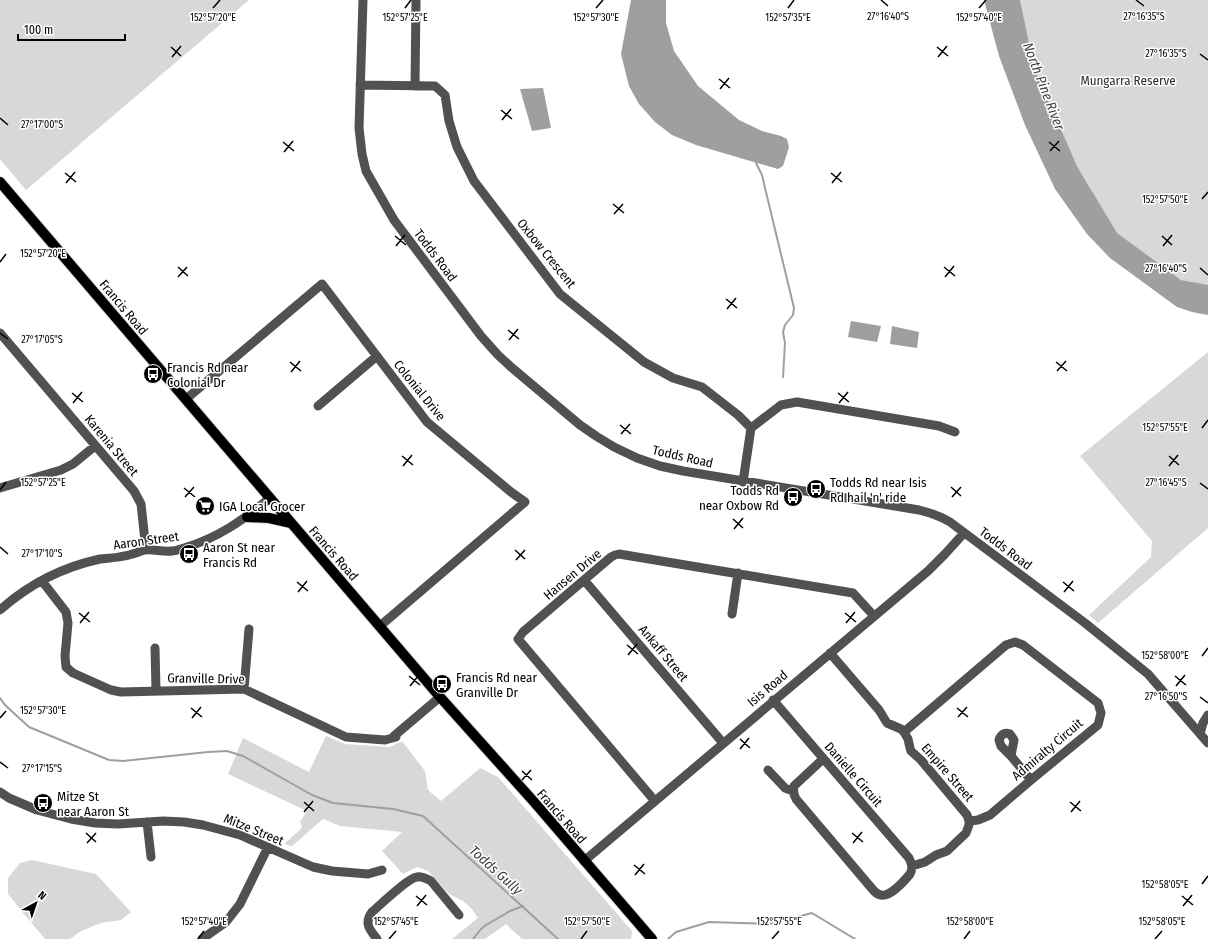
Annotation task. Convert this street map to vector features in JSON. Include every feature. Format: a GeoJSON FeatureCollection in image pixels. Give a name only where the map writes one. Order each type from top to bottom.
{"type":"FeatureCollection","features":[{"type":"Feature","properties":{"kind":"main road","name":"Francis Road"},"geometry":{"type":"LineString","coordinates":[[0,182],[440,697],[652,939]]}},
{"type":"Feature","properties":{"kind":"main road"},"geometry":{"type":"LineString","coordinates":[[247,517],[269,518],[291,523]]}},
{"type":"Feature","properties":{"kind":"street","name":"Todds Road"},"geometry":{"type":"LineString","coordinates":[[363,0],[359,128],[362,154],[366,171],[394,220],[481,336],[511,367],[580,425],[596,436],[637,458],[660,466],[940,516],[1085,623],[1139,666],[1152,678],[1208,743]]}},
{"type":"Feature","properties":{"kind":"street"},"geometry":{"type":"LineString","coordinates":[[415,86],[416,0]]}},
{"type":"Feature","properties":{"kind":"street","name":"Oxbow Crescent"},"geometry":{"type":"LineString","coordinates":[[360,85],[435,86],[445,95],[457,148],[474,181],[560,294],[644,362],[673,378],[702,387],[738,415],[751,428]]}},
{"type":"Feature","properties":{"kind":"street","name":"Colonial Drive"},"geometry":{"type":"LineString","coordinates":[[186,399],[322,284],[427,422],[525,502],[380,626]]}},
{"type":"Feature","properties":{"kind":"street","name":"Karenia Street"},"geometry":{"type":"LineString","coordinates":[[0,333],[134,492],[141,504],[146,550]]}},
{"type":"Feature","properties":{"kind":"street"},"geometry":{"type":"LineString","coordinates":[[318,406],[377,356]]}},
{"type":"Feature","properties":{"kind":"street"},"geometry":{"type":"LineString","coordinates":[[743,482],[751,428],[782,405],[797,402],[939,426],[955,432]]}},
{"type":"Feature","properties":{"kind":"street"},"geometry":{"type":"LineString","coordinates":[[0,488],[61,470],[73,464],[95,446]]}},
{"type":"Feature","properties":{"kind":"street","name":"Aaron Street"},"geometry":{"type":"LineString","coordinates":[[0,610],[22,592],[54,574],[78,565],[100,559],[125,556],[146,550],[172,551],[216,536],[247,517],[270,498]]}},
{"type":"Feature","properties":{"kind":"street","name":"Isis Road"},"geometry":{"type":"LineString","coordinates":[[584,861],[654,800],[928,571],[964,533]]}},
{"type":"Feature","properties":{"kind":"street","name":"Hansen Drive"},"geometry":{"type":"LineString","coordinates":[[654,800],[518,639],[523,632],[611,557],[620,554],[853,593],[874,616]]}},
{"type":"Feature","properties":{"kind":"street"},"geometry":{"type":"LineString","coordinates":[[732,614],[738,573]]}},
{"type":"Feature","properties":{"kind":"street","name":"Ankaff Street"},"geometry":{"type":"LineString","coordinates":[[584,580],[723,743]]}},
{"type":"Feature","properties":{"kind":"street","name":"Granville Drive"},"geometry":{"type":"LineString","coordinates":[[42,581],[66,612],[68,624],[65,656],[66,667],[73,673],[111,690],[121,692],[244,689],[346,737],[385,740],[396,737],[394,736],[440,697]]}},
{"type":"Feature","properties":{"kind":"street"},"geometry":{"type":"LineString","coordinates":[[244,689],[249,629]]}},
{"type":"Feature","properties":{"kind":"street","name":"Admiralty Circuit"},"geometry":{"type":"LineString","coordinates":[[904,732],[1006,644],[1015,642],[1023,645],[1098,703],[1101,714],[1098,725],[990,815],[978,820],[969,821]]}},
{"type":"Feature","properties":{"kind":"street"},"geometry":{"type":"LineString","coordinates":[[155,648],[156,690]]}},
{"type":"Feature","properties":{"kind":"street"},"geometry":{"type":"LineString","coordinates":[[830,652],[879,710],[887,723],[898,727],[904,732]]}},
{"type":"Feature","properties":{"kind":"street","name":"Danielle Circuit"},"geometry":{"type":"LineString","coordinates":[[773,700],[909,858],[912,866]]}},
{"type":"Feature","properties":{"kind":"street"},"geometry":{"type":"LineString","coordinates":[[1188,720],[1208,715]]}},
{"type":"Feature","properties":{"kind":"street"},"geometry":{"type":"LineString","coordinates":[[1200,734],[1202,725],[1208,715]]}},
{"type":"Feature","properties":{"kind":"street","name":"Empire Street"},"geometry":{"type":"LineString","coordinates":[[904,732],[908,739],[911,752],[921,760],[967,815],[969,821]]}},
{"type":"Feature","properties":{"kind":"street"},"geometry":{"type":"LineString","coordinates":[[1011,756],[1031,780]]}},
{"type":"Feature","properties":{"kind":"street"},"geometry":{"type":"LineString","coordinates":[[823,759],[794,786],[793,791],[796,799],[878,894],[886,895],[890,892],[910,874],[912,871],[912,866],[925,862],[936,855],[947,851],[966,834],[969,821]]}},
{"type":"Feature","properties":{"kind":"street"},"geometry":{"type":"LineString","coordinates":[[768,770],[785,788],[793,791]]}},
{"type":"Feature","properties":{"kind":"street","name":"Mitze Street"},"geometry":{"type":"LineString","coordinates":[[0,792],[9,798],[37,810],[71,819],[95,823],[118,824],[163,821],[203,825],[240,835],[313,868],[368,874],[382,870]]}},
{"type":"Feature","properties":{"kind":"street"},"geometry":{"type":"LineString","coordinates":[[147,822],[152,857]]}},
{"type":"Feature","properties":{"kind":"street"},"geometry":{"type":"LineString","coordinates":[[202,939],[226,922],[240,904],[268,847]]}},
{"type":"Feature","properties":{"kind":"street"},"geometry":{"type":"LineString","coordinates":[[377,939],[368,926],[367,921],[369,916],[406,882],[416,877],[421,876],[431,882],[459,915]]}},
{"type":"Feature","properties":{"kind":"green space"},"geometry":{"type":"Polygon","coordinates":[[[0,0],[249,0],[26,190],[0,159],[0,0]]]}},
{"type":"Feature","properties":{"kind":"green space","name":"Mungarra Reserve"},"geometry":{"type":"Polygon","coordinates":[[[1020,0],[1208,0],[1208,287],[1181,280],[1110,230],[1090,187],[1077,166],[1023,45],[1020,0]]]}},
{"type":"Feature","properties":{"kind":"green space"},"geometry":{"type":"Polygon","coordinates":[[[1208,352],[1208,528],[1098,623],[1089,615],[1151,557],[1152,541],[1080,456],[1208,352]]]}},
{"type":"Feature","properties":{"kind":"green space"},"geometry":{"type":"Polygon","coordinates":[[[326,736],[345,744],[390,747],[402,741],[425,771],[428,790],[441,801],[480,768],[498,777],[632,931],[631,939],[522,939],[506,924],[485,939],[452,939],[478,918],[471,908],[463,901],[449,894],[428,871],[417,867],[403,874],[382,851],[402,832],[340,826],[323,819],[292,846],[284,844],[301,829],[302,826],[300,822],[307,811],[228,774],[243,738],[309,772],[326,736]]]}},
{"type":"Feature","properties":{"kind":"green space"},"geometry":{"type":"Polygon","coordinates":[[[32,860],[96,874],[131,912],[121,920],[101,923],[81,931],[70,939],[45,939],[8,894],[8,878],[20,863],[32,860]]]}},
{"type":"Feature","properties":{"kind":"shaded area"},"geometry":{"type":"Polygon","coordinates":[[[631,0],[666,0],[666,23],[674,51],[698,86],[739,120],[762,131],[787,139],[789,147],[783,166],[778,169],[696,145],[672,135],[655,122],[639,104],[629,86],[621,54],[631,0]]]}},
{"type":"Feature","properties":{"kind":"shaded area","name":"North Pine River"},"geometry":{"type":"Polygon","coordinates":[[[984,0],[1020,0],[1034,68],[1077,166],[1117,233],[1181,280],[1208,285],[1208,315],[1177,307],[1110,258],[1087,234],[1055,189],[1025,125],[999,56],[984,0]]]}},
{"type":"Feature","properties":{"kind":"shaded area"},"geometry":{"type":"Polygon","coordinates":[[[543,88],[551,128],[532,131],[520,89],[543,88]]]}},
{"type":"Feature","properties":{"kind":"shaded area"},"geometry":{"type":"Polygon","coordinates":[[[851,321],[881,326],[877,342],[848,337],[851,321]]]}},
{"type":"Feature","properties":{"kind":"shaded area"},"geometry":{"type":"Polygon","coordinates":[[[892,326],[919,332],[917,348],[890,344],[892,326]]]}},
{"type":"Feature","properties":{"kind":"waterway"},"geometry":{"type":"LineString","coordinates":[[756,163],[762,175],[794,308],[793,315],[785,325],[783,332],[785,343],[783,377]]}},
{"type":"Feature","properties":{"kind":"waterway"},"geometry":{"type":"LineString","coordinates":[[0,698],[5,705],[29,727],[109,760],[123,761],[227,751],[243,756],[312,795],[333,803],[393,809],[423,816],[558,939]]}},
{"type":"Feature","properties":{"kind":"waterway"},"geometry":{"type":"LineString","coordinates":[[473,939],[486,925],[510,911],[523,906]]}},
{"type":"Feature","properties":{"kind":"waterway","name":"Todds Gully"},"geometry":{"type":"LineString","coordinates":[[668,939],[676,932],[709,922],[769,924],[812,913],[855,939]]}},
{"type":"Feature","properties":{"kind":"place","name":"Francis Rd near Colonial Dr"},"geometry":{"type":"Point","coordinates":[153,374]}},
{"type":"Feature","properties":{"kind":"place","name":"Todds Rd near Isis Rd hail 'n' ride"},"geometry":{"type":"Point","coordinates":[816,489]}},
{"type":"Feature","properties":{"kind":"place","name":"Todds Rd near Oxbow Rd"},"geometry":{"type":"Point","coordinates":[793,497]}},
{"type":"Feature","properties":{"kind":"place","name":"IGA Local Grocer"},"geometry":{"type":"Point","coordinates":[205,506]}},
{"type":"Feature","properties":{"kind":"place","name":"Aaron St near Francis Rd"},"geometry":{"type":"Point","coordinates":[189,554]}},
{"type":"Feature","properties":{"kind":"place","name":"Francis Rd near Granville Dr"},"geometry":{"type":"Point","coordinates":[442,684]}},
{"type":"Feature","properties":{"kind":"place","name":"Mitze St near Aaron St"},"geometry":{"type":"Point","coordinates":[43,803]}}]}
